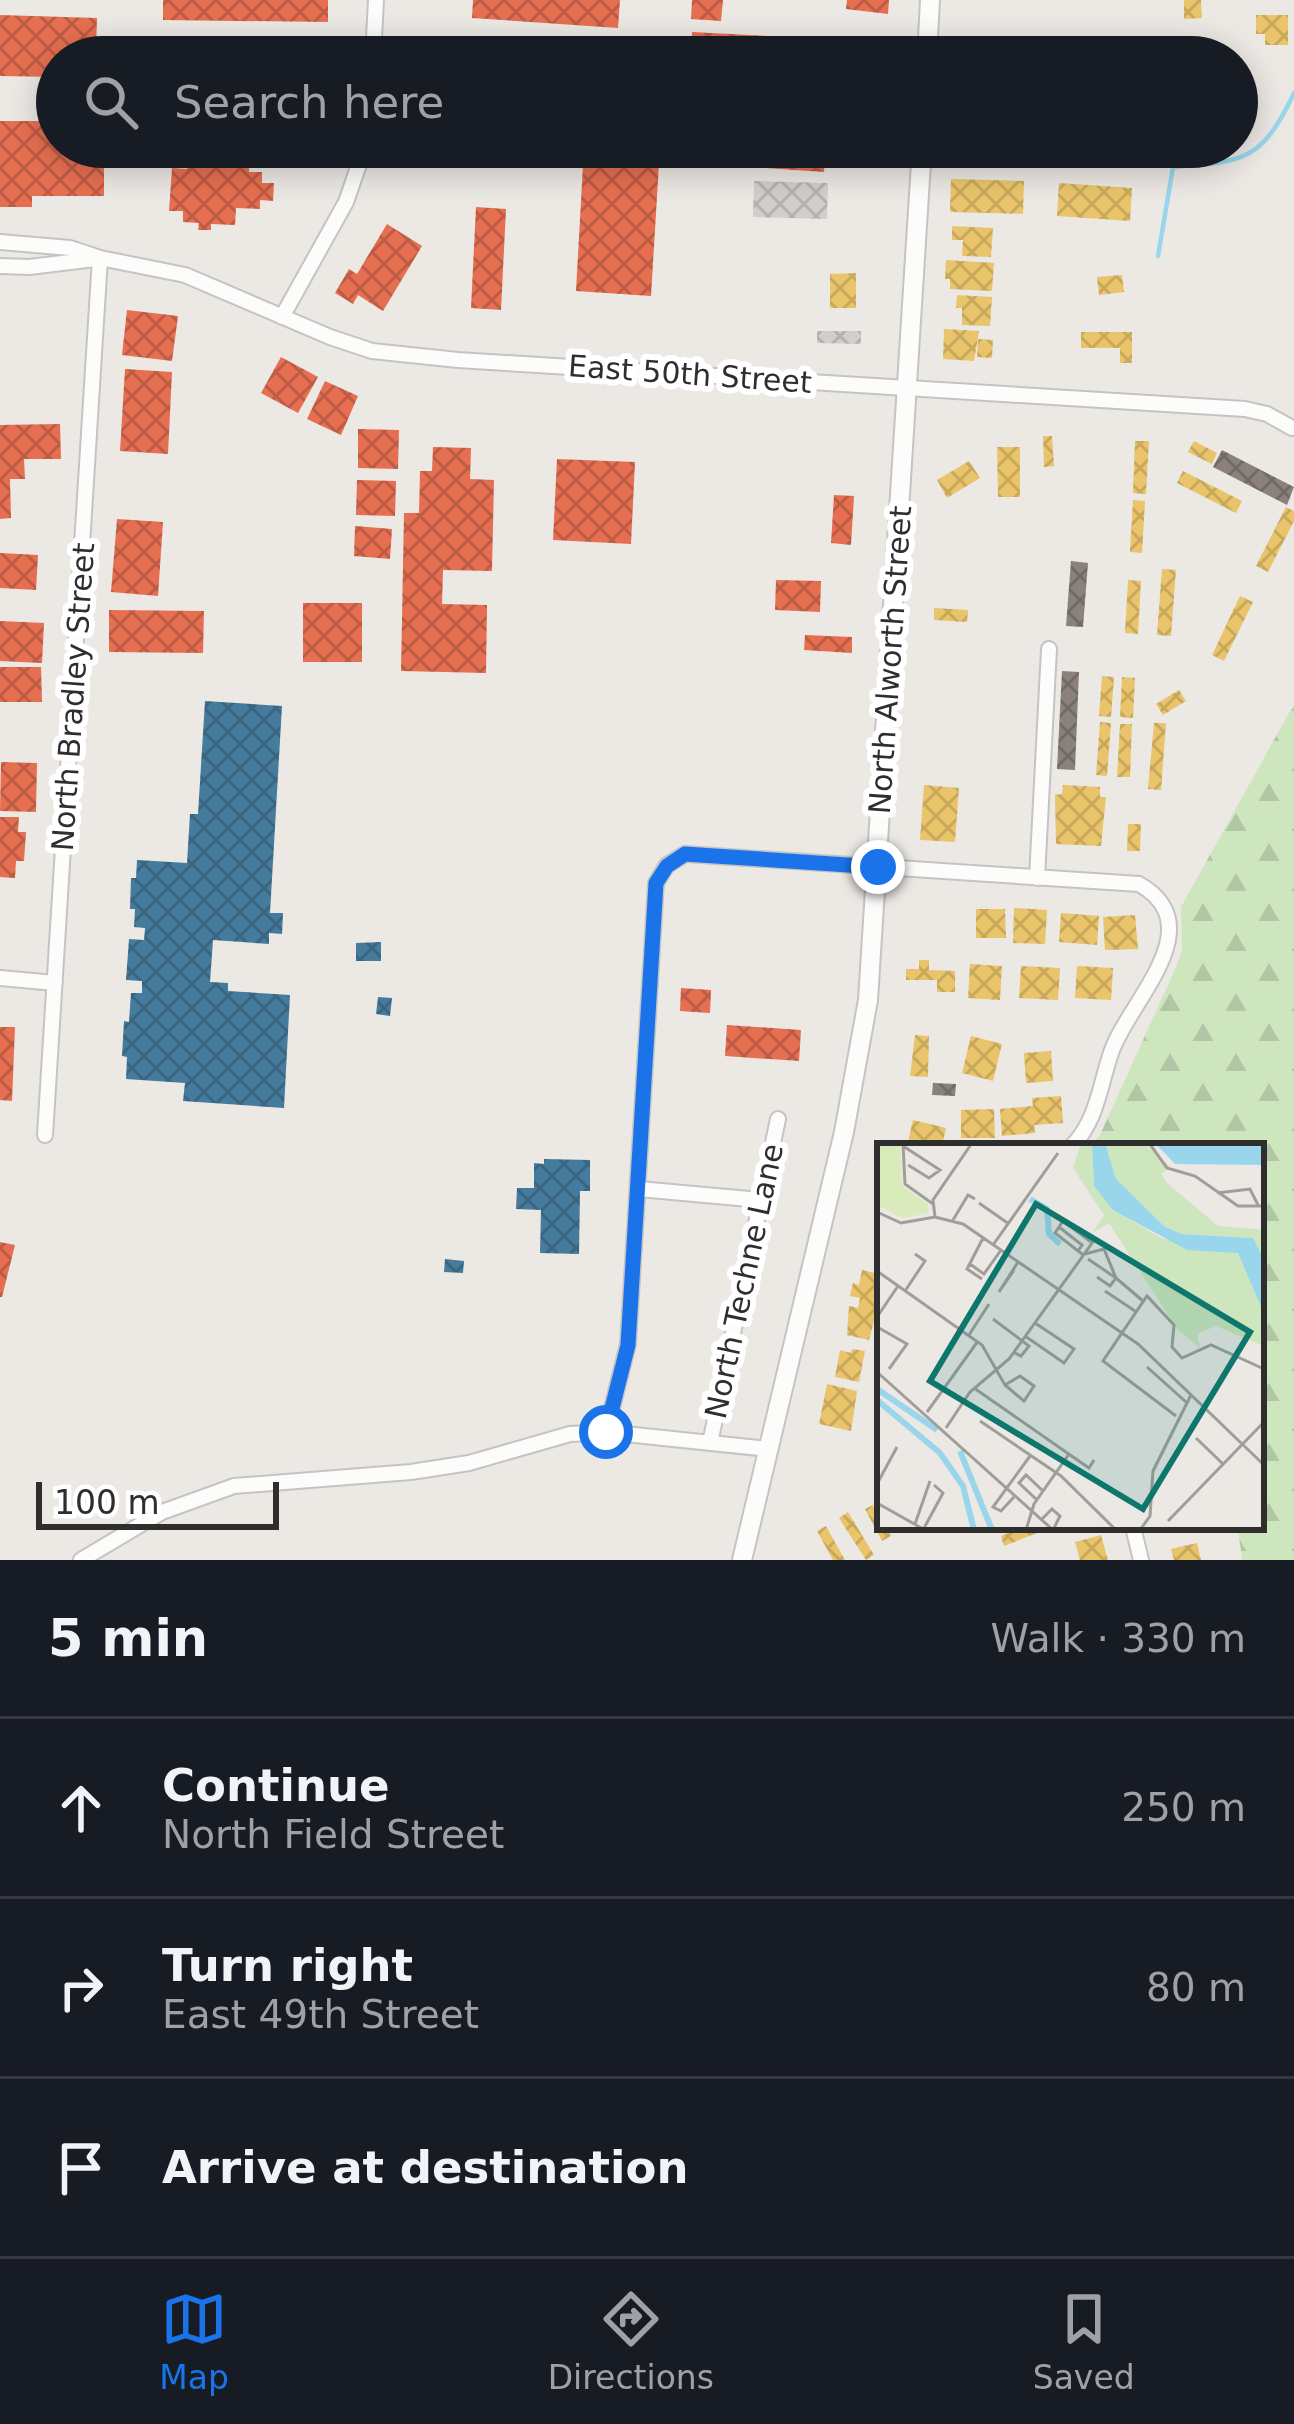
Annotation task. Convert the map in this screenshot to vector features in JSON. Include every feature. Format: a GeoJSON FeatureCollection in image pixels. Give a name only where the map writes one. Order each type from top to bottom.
{"type":"FeatureCollection","features":[{"type":"Feature","properties":{"kind":"street"},"geometry":{"type":"LineString","coordinates":[[374,36],[376,0]]}},
{"type":"Feature","properties":{"kind":"street"},"geometry":{"type":"LineString","coordinates":[[928,36],[930,0]]}},
{"type":"Feature","properties":{"kind":"street"},"geometry":{"type":"LineString","coordinates":[[282,316],[346,202],[358,168]]}},
{"type":"Feature","properties":{"kind":"street","name":"North Alworth Street"},"geometry":{"type":"LineString","coordinates":[[742,1560],[857,1068],[868,1000],[921,168]]}},
{"type":"Feature","properties":{"kind":"street","name":"East 50th Street"},"geometry":{"type":"LineString","coordinates":[[0,242],[70,248],[185,275],[372,351],[1245,409],[1267,414],[1292,428]]}},
{"type":"Feature","properties":{"kind":"street","name":"East 50th Street"},"geometry":{"type":"LineString","coordinates":[[0,266],[100,258]]}},
{"type":"Feature","properties":{"kind":"street","name":"North Bradley Street"},"geometry":{"type":"LineString","coordinates":[[45,1135],[100,258]]}},
{"type":"Feature","properties":{"kind":"street"},"geometry":{"type":"LineString","coordinates":[[1037,878],[1049,649]]}},
{"type":"Feature","properties":{"kind":"street"},"geometry":{"type":"LineString","coordinates":[[606,1432],[628,1345],[656,883],[667,866],[685,854],[1139,884],[1155,893],[1167,910],[1164,961],[1123,1028],[1096,1106],[1074,1143]]}},
{"type":"Feature","properties":{"kind":"street"},"geometry":{"type":"LineString","coordinates":[[0,978],[55,983]]}},
{"type":"Feature","properties":{"kind":"street","name":"North Techne Lane"},"geometry":{"type":"LineString","coordinates":[[710,1443],[778,1119]]}},
{"type":"Feature","properties":{"kind":"street"},"geometry":{"type":"LineString","coordinates":[[639,1189],[760,1200]]}},
{"type":"Feature","properties":{"kind":"street"},"geometry":{"type":"LineString","coordinates":[[81,1560],[162,1512],[234,1486],[469,1463],[570,1433],[606,1432],[768,1449]]}},
{"type":"Feature","properties":{"kind":"street"},"geometry":{"type":"LineString","coordinates":[[1134,1530],[1141,1560]]}},
{"type":"Feature","properties":{"kind":"green space"},"geometry":{"type":"Polygon","coordinates":[[[1294,704],[1294,1560],[1242,1560],[1238,1530],[1264,1530],[1264,1143],[1093,1143],[1177,965],[1182,949],[1181,907],[1294,704]]]}},
{"type":"Feature","properties":{"kind":"building: Homes"},"geometry":{"type":"Polygon","coordinates":[[[1184,0],[1201,0],[1202,18],[1184,19],[1184,0]]]}},
{"type":"Feature","properties":{"kind":"building: Homes"},"geometry":{"type":"Polygon","coordinates":[[[1256,15],[1288,15],[1288,45],[1265,45],[1265,34],[1256,34],[1256,15]]]}},
{"type":"Feature","properties":{"kind":"building: Homes"},"geometry":{"type":"Polygon","coordinates":[[[951,179],[1024,181],[1023,214],[950,212],[951,179]]]}},
{"type":"Feature","properties":{"kind":"building: Homes"},"geometry":{"type":"Polygon","coordinates":[[[1059,183],[1132,188],[1130,221],[1057,216],[1059,183]]]}},
{"type":"Feature","properties":{"kind":"building: Homes"},"geometry":{"type":"Polygon","coordinates":[[[952,226],[993,228],[991,257],[962,256],[963,240],[952,240],[952,226]]]}},
{"type":"Feature","properties":{"kind":"building: Homes"},"geometry":{"type":"Polygon","coordinates":[[[946,260],[994,263],[992,291],[950,289],[946,260]]]}},
{"type":"Feature","properties":{"kind":"building: Homes"},"geometry":{"type":"Polygon","coordinates":[[[856,273],[856,308],[830,308],[830,274],[856,273]]]}},
{"type":"Feature","properties":{"kind":"building: Homes"},"geometry":{"type":"Polygon","coordinates":[[[1122,275],[1124,292],[1099,295],[1097,277],[1122,275]]]}},
{"type":"Feature","properties":{"kind":"building: Homes"},"geometry":{"type":"Polygon","coordinates":[[[957,295],[992,297],[990,326],[962,325],[957,295]]]}},
{"type":"Feature","properties":{"kind":"building: Homes"},"geometry":{"type":"Polygon","coordinates":[[[944,329],[979,331],[974,361],[943,359],[944,329]]]}},
{"type":"Feature","properties":{"kind":"building: Homes"},"geometry":{"type":"Polygon","coordinates":[[[1081,332],[1132,332],[1132,363],[1120,363],[1120,348],[1081,348],[1081,332]]]}},
{"type":"Feature","properties":{"kind":"building: Homes"},"geometry":{"type":"Polygon","coordinates":[[[978,339],[993,340],[992,358],[977,357],[978,339]]]}},
{"type":"Feature","properties":{"kind":"building: Homes"},"geometry":{"type":"Polygon","coordinates":[[[1043,436],[1052,436],[1054,466],[1044,467],[1043,436]]]}},
{"type":"Feature","properties":{"kind":"building: Homes"},"geometry":{"type":"Polygon","coordinates":[[[1135,441],[1149,441],[1146,494],[1133,493],[1135,441]]]}},
{"type":"Feature","properties":{"kind":"building: Homes"},"geometry":{"type":"Polygon","coordinates":[[[1194,441],[1217,453],[1212,464],[1188,452],[1194,441]]]}},
{"type":"Feature","properties":{"kind":"building: Homes"},"geometry":{"type":"Polygon","coordinates":[[[997,447],[1020,447],[1020,497],[998,497],[997,447]]]}},
{"type":"Feature","properties":{"kind":"building: Homes"},"geometry":{"type":"Polygon","coordinates":[[[969,461],[980,478],[947,498],[937,480],[969,461]]]}},
{"type":"Feature","properties":{"kind":"building: Homes"},"geometry":{"type":"Polygon","coordinates":[[[1183,471],[1242,501],[1236,513],[1177,483],[1183,471]]]}},
{"type":"Feature","properties":{"kind":"building: Homes"},"geometry":{"type":"Polygon","coordinates":[[[1133,500],[1145,501],[1142,553],[1130,552],[1133,500]]]}},
{"type":"Feature","properties":{"kind":"building: Homes"},"geometry":{"type":"Polygon","coordinates":[[[1286,507],[1294,511],[1294,521],[1268,572],[1256,566],[1286,507]]]}},
{"type":"Feature","properties":{"kind":"building: Homes"},"geometry":{"type":"Polygon","coordinates":[[[1162,569],[1176,570],[1171,636],[1157,635],[1162,569]]]}},
{"type":"Feature","properties":{"kind":"building: Homes"},"geometry":{"type":"Polygon","coordinates":[[[1128,580],[1141,581],[1138,634],[1125,633],[1128,580]]]}},
{"type":"Feature","properties":{"kind":"building: Homes"},"geometry":{"type":"Polygon","coordinates":[[[1240,596],[1253,602],[1224,661],[1212,655],[1240,596]]]}},
{"type":"Feature","properties":{"kind":"building: Homes"},"geometry":{"type":"Polygon","coordinates":[[[934,608],[968,610],[967,622],[934,620],[934,608]]]}},
{"type":"Feature","properties":{"kind":"building: Homes"},"geometry":{"type":"Polygon","coordinates":[[[1102,676],[1114,677],[1111,717],[1099,716],[1102,676]]]}},
{"type":"Feature","properties":{"kind":"building: Homes"},"geometry":{"type":"Polygon","coordinates":[[[1122,677],[1135,678],[1133,718],[1120,717],[1122,677]]]}},
{"type":"Feature","properties":{"kind":"building: Homes"},"geometry":{"type":"Polygon","coordinates":[[[1179,690],[1186,701],[1163,715],[1156,704],[1179,690]]]}},
{"type":"Feature","properties":{"kind":"building: Homes"},"geometry":{"type":"Polygon","coordinates":[[[1100,722],[1111,723],[1107,776],[1096,775],[1100,722]]]}},
{"type":"Feature","properties":{"kind":"building: Homes"},"geometry":{"type":"Polygon","coordinates":[[[1154,723],[1166,723],[1161,790],[1148,789],[1154,723]]]}},
{"type":"Feature","properties":{"kind":"building: Homes"},"geometry":{"type":"Polygon","coordinates":[[[1120,724],[1132,724],[1130,777],[1117,777],[1120,724]]]}},
{"type":"Feature","properties":{"kind":"building: Homes"},"geometry":{"type":"Polygon","coordinates":[[[924,785],[959,788],[955,842],[920,840],[924,785]]]}},
{"type":"Feature","properties":{"kind":"building: Homes"},"geometry":{"type":"Polygon","coordinates":[[[1063,785],[1100,787],[1100,797],[1106,797],[1101,846],[1056,844],[1055,795],[1062,794],[1063,785]]]}},
{"type":"Feature","properties":{"kind":"building: Homes"},"geometry":{"type":"Polygon","coordinates":[[[1128,824],[1141,824],[1140,851],[1127,851],[1128,824]]]}},
{"type":"Feature","properties":{"kind":"building: Homes"},"geometry":{"type":"Polygon","coordinates":[[[1014,908],[1047,910],[1045,944],[1013,943],[1014,908]]]}},
{"type":"Feature","properties":{"kind":"building: Homes"},"geometry":{"type":"Polygon","coordinates":[[[976,909],[1005,909],[1006,938],[976,938],[976,909]]]}},
{"type":"Feature","properties":{"kind":"building: Homes"},"geometry":{"type":"Polygon","coordinates":[[[1061,913],[1099,916],[1097,945],[1059,942],[1061,913]]]}},
{"type":"Feature","properties":{"kind":"building: Homes"},"geometry":{"type":"Polygon","coordinates":[[[1135,915],[1138,949],[1105,950],[1103,917],[1135,915]]]}},
{"type":"Feature","properties":{"kind":"building: Homes"},"geometry":{"type":"Polygon","coordinates":[[[919,960],[929,960],[929,970],[955,971],[955,992],[937,992],[937,980],[906,980],[906,969],[919,969],[919,960]]]}},
{"type":"Feature","properties":{"kind":"building: Homes"},"geometry":{"type":"Polygon","coordinates":[[[970,964],[1002,966],[1000,1000],[968,998],[970,964]]]}},
{"type":"Feature","properties":{"kind":"building: Homes"},"geometry":{"type":"Polygon","coordinates":[[[1021,966],[1060,968],[1058,1000],[1019,998],[1021,966]]]}},
{"type":"Feature","properties":{"kind":"building: Homes"},"geometry":{"type":"Polygon","coordinates":[[[1077,966],[1113,968],[1111,1000],[1075,998],[1077,966]]]}},
{"type":"Feature","properties":{"kind":"building: Homes"},"geometry":{"type":"Polygon","coordinates":[[[915,1035],[929,1036],[928,1077],[910,1076],[915,1035]]]}},
{"type":"Feature","properties":{"kind":"building: Homes"},"geometry":{"type":"Polygon","coordinates":[[[971,1036],[1002,1044],[993,1081],[962,1073],[971,1036]]]}},
{"type":"Feature","properties":{"kind":"building: Homes"},"geometry":{"type":"Polygon","coordinates":[[[1051,1051],[1053,1081],[1026,1083],[1024,1053],[1051,1051]]]}},
{"type":"Feature","properties":{"kind":"building: Homes"},"geometry":{"type":"Polygon","coordinates":[[[1061,1096],[1063,1123],[1034,1125],[1035,1133],[1002,1136],[1000,1109],[1033,1106],[1032,1098],[1061,1096]]]}},
{"type":"Feature","properties":{"kind":"building: Homes"},"geometry":{"type":"Polygon","coordinates":[[[994,1109],[995,1138],[961,1138],[961,1110],[994,1109]]]}},
{"type":"Feature","properties":{"kind":"building: Homes"},"geometry":{"type":"Polygon","coordinates":[[[913,1120],[946,1128],[943,1143],[908,1143],[913,1120]]]}},
{"type":"Feature","properties":{"kind":"building: Homes"},"geometry":{"type":"Polygon","coordinates":[[[862,1270],[877,1273],[877,1310],[869,1340],[847,1335],[849,1306],[858,1308],[860,1298],[850,1296],[853,1283],[859,1285],[862,1270]]]}},
{"type":"Feature","properties":{"kind":"building: Homes"},"geometry":{"type":"Polygon","coordinates":[[[852,1349],[865,1351],[859,1382],[835,1377],[840,1350],[851,1353],[852,1349]]]}},
{"type":"Feature","properties":{"kind":"building: Homes"},"geometry":{"type":"Polygon","coordinates":[[[827,1384],[857,1391],[851,1431],[819,1424],[827,1384]]]}},
{"type":"Feature","properties":{"kind":"building: Homes"},"geometry":{"type":"Polygon","coordinates":[[[873,1505],[877,1530],[888,1530],[891,1536],[882,1541],[865,1509],[873,1505]]]}},
{"type":"Feature","properties":{"kind":"building: Homes"},"geometry":{"type":"Polygon","coordinates":[[[848,1512],[874,1555],[866,1560],[839,1518],[848,1512]]]}},
{"type":"Feature","properties":{"kind":"building: Homes"},"geometry":{"type":"Polygon","coordinates":[[[826,1526],[845,1560],[833,1560],[817,1531],[826,1526]]]}},
{"type":"Feature","properties":{"kind":"building: Homes"},"geometry":{"type":"Polygon","coordinates":[[[1016,1530],[1044,1530],[1004,1546],[1001,1536],[1016,1530]]]}},
{"type":"Feature","properties":{"kind":"building: Homes"},"geometry":{"type":"Polygon","coordinates":[[[1101,1535],[1108,1560],[1080,1560],[1075,1542],[1101,1535]]]}},
{"type":"Feature","properties":{"kind":"building: Homes"},"geometry":{"type":"Polygon","coordinates":[[[1197,1543],[1201,1560],[1174,1560],[1171,1549],[1197,1543]]]}},
{"type":"Feature","properties":{"kind":"building: Shops"},"geometry":{"type":"Polygon","coordinates":[[[163,0],[328,0],[328,22],[163,20],[163,0]]]}},
{"type":"Feature","properties":{"kind":"building: Shops"},"geometry":{"type":"Polygon","coordinates":[[[473,0],[620,0],[618,28],[472,18],[473,0]]]}},
{"type":"Feature","properties":{"kind":"building: Shops"},"geometry":{"type":"Polygon","coordinates":[[[692,0],[723,0],[721,21],[691,19],[692,0]]]}},
{"type":"Feature","properties":{"kind":"building: Shops"},"geometry":{"type":"Polygon","coordinates":[[[847,0],[889,0],[888,14],[846,9],[847,0]]]}},
{"type":"Feature","properties":{"kind":"building: Shops"},"geometry":{"type":"Polygon","coordinates":[[[0,15],[97,18],[96,36],[36,36],[36,77],[0,76],[0,15]]]}},
{"type":"Feature","properties":{"kind":"building: Shops"},"geometry":{"type":"Polygon","coordinates":[[[692,32],[769,36],[692,36],[692,32]]]}},
{"type":"Feature","properties":{"kind":"building: Shops"},"geometry":{"type":"Polygon","coordinates":[[[0,121],[36,121],[36,168],[104,168],[104,196],[32,196],[32,207],[0,207],[0,121]]]}},
{"type":"Feature","properties":{"kind":"building: Shops"},"geometry":{"type":"Polygon","coordinates":[[[172,168],[262,172],[262,183],[274,183],[273,201],[260,200],[260,209],[236,208],[235,225],[211,224],[211,230],[198,230],[199,223],[183,222],[183,211],[169,211],[172,168]]]}},
{"type":"Feature","properties":{"kind":"building: Shops"},"geometry":{"type":"Polygon","coordinates":[[[583,168],[659,168],[651,296],[576,291],[583,168]]]}},
{"type":"Feature","properties":{"kind":"building: Shops"},"geometry":{"type":"Polygon","coordinates":[[[764,168],[824,168],[824,172],[764,168]]]}},
{"type":"Feature","properties":{"kind":"building: Shops"},"geometry":{"type":"Polygon","coordinates":[[[476,207],[506,209],[501,310],[471,308],[476,207]]]}},
{"type":"Feature","properties":{"kind":"building: Shops"},"geometry":{"type":"Polygon","coordinates":[[[387,224],[422,246],[383,311],[358,295],[353,304],[335,293],[349,269],[357,274],[387,224]]]}},
{"type":"Feature","properties":{"kind":"building: Shops"},"geometry":{"type":"Polygon","coordinates":[[[127,310],[178,316],[172,361],[122,355],[127,310]]]}},
{"type":"Feature","properties":{"kind":"building: Shops"},"geometry":{"type":"Polygon","coordinates":[[[281,357],[318,377],[298,413],[261,393],[281,357]]]}},
{"type":"Feature","properties":{"kind":"building: Shops"},"geometry":{"type":"Polygon","coordinates":[[[125,369],[172,372],[168,454],[120,451],[125,369]]]}},
{"type":"Feature","properties":{"kind":"building: Shops"},"geometry":{"type":"Polygon","coordinates":[[[325,381],[358,396],[341,435],[307,419],[325,381]]]}},
{"type":"Feature","properties":{"kind":"building: Shops"},"geometry":{"type":"Polygon","coordinates":[[[60,424],[61,459],[24,459],[25,479],[10,479],[11,518],[0,519],[0,425],[60,424]]]}},
{"type":"Feature","properties":{"kind":"building: Shops"},"geometry":{"type":"Polygon","coordinates":[[[358,429],[399,430],[398,469],[358,468],[358,429]]]}},
{"type":"Feature","properties":{"kind":"building: Shops"},"geometry":{"type":"Polygon","coordinates":[[[433,447],[471,448],[470,479],[494,480],[492,571],[443,570],[442,604],[487,605],[486,673],[401,671],[404,513],[419,513],[420,471],[432,471],[433,447]]]}},
{"type":"Feature","properties":{"kind":"building: Shops"},"geometry":{"type":"Polygon","coordinates":[[[557,459],[635,462],[631,544],[553,540],[557,459]]]}},
{"type":"Feature","properties":{"kind":"building: Shops"},"geometry":{"type":"Polygon","coordinates":[[[357,480],[396,481],[395,516],[356,515],[357,480]]]}},
{"type":"Feature","properties":{"kind":"building: Shops"},"geometry":{"type":"Polygon","coordinates":[[[834,495],[854,496],[851,545],[831,543],[834,495]]]}},
{"type":"Feature","properties":{"kind":"building: Shops"},"geometry":{"type":"Polygon","coordinates":[[[117,519],[163,522],[158,596],[111,592],[117,519]]]}},
{"type":"Feature","properties":{"kind":"building: Shops"},"geometry":{"type":"Polygon","coordinates":[[[355,526],[392,529],[390,559],[354,556],[355,526]]]}},
{"type":"Feature","properties":{"kind":"building: Shops"},"geometry":{"type":"Polygon","coordinates":[[[0,553],[38,555],[36,590],[0,588],[0,553]]]}},
{"type":"Feature","properties":{"kind":"building: Shops"},"geometry":{"type":"Polygon","coordinates":[[[776,580],[821,581],[820,612],[775,610],[776,580]]]}},
{"type":"Feature","properties":{"kind":"building: Shops"},"geometry":{"type":"Polygon","coordinates":[[[303,603],[362,603],[362,662],[303,662],[303,603]]]}},
{"type":"Feature","properties":{"kind":"building: Shops"},"geometry":{"type":"Polygon","coordinates":[[[109,610],[204,611],[203,653],[109,652],[109,610]]]}},
{"type":"Feature","properties":{"kind":"building: Shops"},"geometry":{"type":"Polygon","coordinates":[[[0,621],[44,623],[42,663],[0,661],[0,621]]]}},
{"type":"Feature","properties":{"kind":"building: Shops"},"geometry":{"type":"Polygon","coordinates":[[[805,635],[852,637],[852,653],[804,650],[805,635]]]}},
{"type":"Feature","properties":{"kind":"building: Shops"},"geometry":{"type":"Polygon","coordinates":[[[0,667],[41,667],[42,702],[0,702],[0,667]]]}},
{"type":"Feature","properties":{"kind":"building: Shops"},"geometry":{"type":"Polygon","coordinates":[[[1,762],[37,763],[36,812],[0,811],[1,762]]]}},
{"type":"Feature","properties":{"kind":"building: Shops"},"geometry":{"type":"Polygon","coordinates":[[[0,817],[19,817],[18,832],[26,832],[24,861],[16,861],[15,878],[0,877],[0,817]]]}},
{"type":"Feature","properties":{"kind":"building: Shops"},"geometry":{"type":"Polygon","coordinates":[[[681,988],[711,990],[710,1013],[680,1011],[681,988]]]}},
{"type":"Feature","properties":{"kind":"building: Shops"},"geometry":{"type":"Polygon","coordinates":[[[727,1025],[801,1030],[799,1061],[725,1056],[727,1025]]]}},
{"type":"Feature","properties":{"kind":"building: Shops"},"geometry":{"type":"Polygon","coordinates":[[[0,1027],[15,1027],[12,1101],[0,1100],[0,1027]]]}},
{"type":"Feature","properties":{"kind":"building: Shops"},"geometry":{"type":"Polygon","coordinates":[[[0,1242],[15,1245],[2,1297],[0,1297],[0,1242]]]}},
{"type":"Feature","properties":{"kind":"building: Public"},"geometry":{"type":"Polygon","coordinates":[[[205,701],[282,706],[270,913],[283,913],[282,934],[269,933],[269,944],[213,940],[210,982],[228,983],[228,991],[290,995],[284,1108],[183,1101],[185,1083],[126,1079],[124,1021],[129,1022],[131,993],[142,993],[142,981],[126,980],[129,939],[144,940],[145,928],[134,927],[131,878],[136,878],[137,860],[187,863],[190,814],[198,814],[205,701]]]}},
{"type":"Feature","properties":{"kind":"building: Public"},"geometry":{"type":"Polygon","coordinates":[[[381,942],[381,961],[356,961],[356,943],[381,942]]]}},
{"type":"Feature","properties":{"kind":"building: Public"},"geometry":{"type":"Polygon","coordinates":[[[378,997],[392,998],[390,1016],[376,1014],[378,997]]]}},
{"type":"Feature","properties":{"kind":"building: Public"},"geometry":{"type":"Polygon","coordinates":[[[544,1159],[590,1160],[590,1191],[580,1191],[579,1254],[540,1253],[541,1210],[516,1209],[517,1188],[534,1188],[534,1163],[544,1164],[544,1159]]]}},
{"type":"Feature","properties":{"kind":"building: Public"},"geometry":{"type":"Polygon","coordinates":[[[445,1259],[464,1261],[463,1273],[444,1272],[445,1259]]]}},
{"type":"Feature","properties":{"kind":"building: Industry"},"geometry":{"type":"Polygon","coordinates":[[[1222,450],[1294,487],[1287,505],[1213,467],[1222,450]]]}},
{"type":"Feature","properties":{"kind":"building: Industry"},"geometry":{"type":"Polygon","coordinates":[[[1071,561],[1088,563],[1083,627],[1066,626],[1071,561]]]}},
{"type":"Feature","properties":{"kind":"building: Industry"},"geometry":{"type":"Polygon","coordinates":[[[1062,671],[1079,672],[1075,770],[1057,769],[1062,671]]]}},
{"type":"Feature","properties":{"kind":"building: Industry"},"geometry":{"type":"Polygon","coordinates":[[[933,1083],[956,1084],[955,1096],[932,1095],[933,1083]]]}},
{"type":"Feature","properties":{"kind":"building: Other"},"geometry":{"type":"Polygon","coordinates":[[[754,181],[828,183],[827,219],[753,217],[754,181]]]}},
{"type":"Feature","properties":{"kind":"building: Other"},"geometry":{"type":"Polygon","coordinates":[[[817,331],[861,331],[861,344],[817,343],[817,331]]]}},
{"type":"Feature","properties":{"kind":"waterway"},"geometry":{"type":"LineString","coordinates":[[1258,146],[1272,133],[1294,93]]}},
{"type":"Feature","properties":{"kind":"waterway"},"geometry":{"type":"LineString","coordinates":[[1158,256],[1173,168]]}},
{"type":"Feature","properties":{"kind":"route"},"geometry":{"type":"LineString","coordinates":[[606,1432],[628,1345],[656,883],[667,866],[685,854],[878,867]]}}]}
